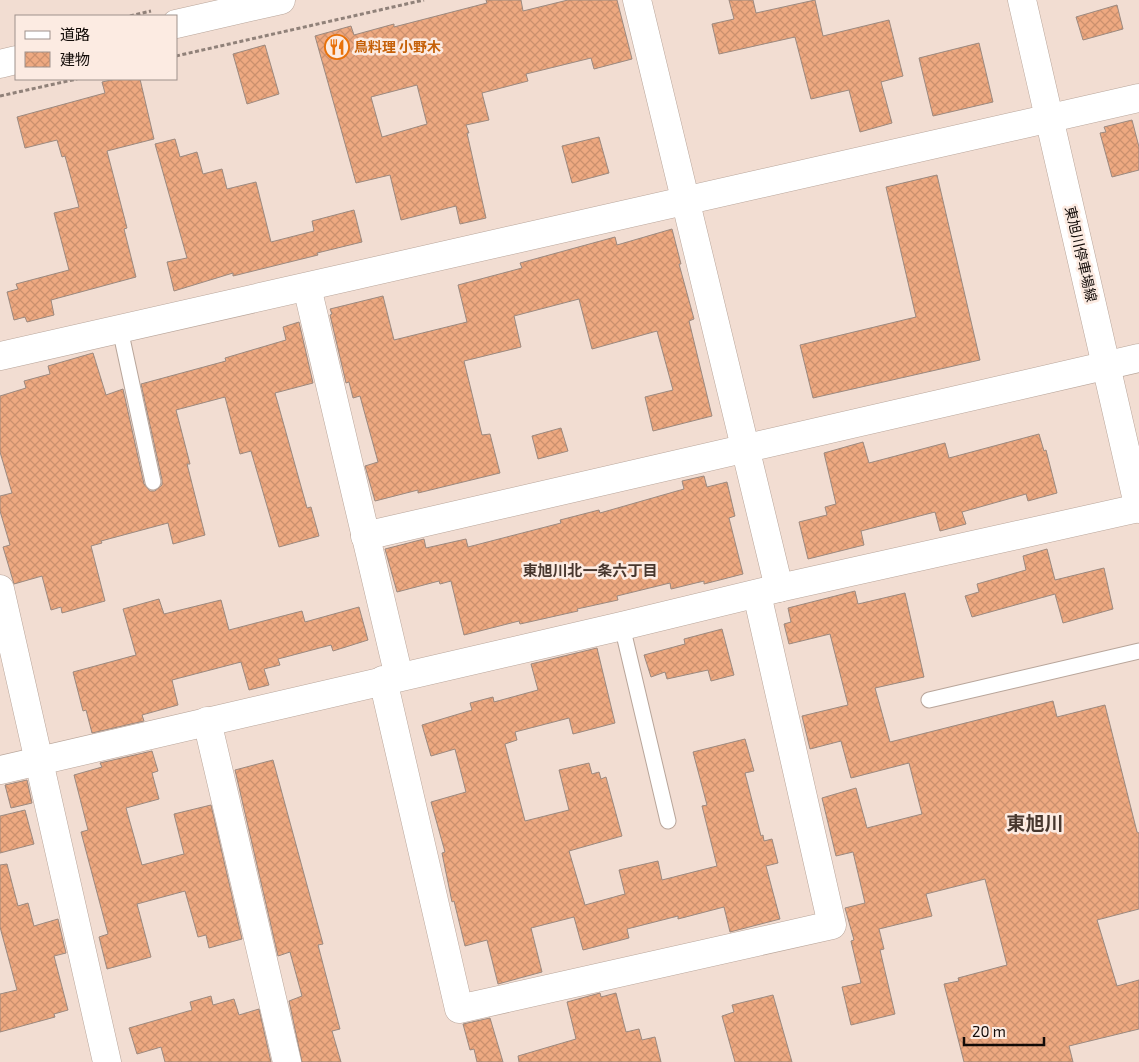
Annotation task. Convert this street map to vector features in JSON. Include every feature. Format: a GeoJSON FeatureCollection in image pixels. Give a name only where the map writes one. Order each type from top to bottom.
{"type":"FeatureCollection","features":[{"type":"Feature","properties":{"kind":"street"},"geometry":{"type":"LineString","coordinates":[[178,24],[281,0]]}},
{"type":"Feature","properties":{"kind":"street"},"geometry":{"type":"LineString","coordinates":[[307,287],[365,536],[391,679],[459,1009],[832,925],[768,591],[745,449],[636,0]]}},
{"type":"Feature","properties":{"kind":"street","name":"東旭川停車場線"},"geometry":{"type":"LineString","coordinates":[[1022,0],[1139,508]]}},
{"type":"Feature","properties":{"kind":"street"},"geometry":{"type":"LineString","coordinates":[[0,64],[15,60]]}},
{"type":"Feature","properties":{"kind":"street"},"geometry":{"type":"LineString","coordinates":[[0,356],[1139,98]]}},
{"type":"Feature","properties":{"kind":"street"},"geometry":{"type":"LineString","coordinates":[[365,536],[1139,358]]}},
{"type":"Feature","properties":{"kind":"street"},"geometry":{"type":"LineString","coordinates":[[0,770],[768,591],[1139,508]]}},
{"type":"Feature","properties":{"kind":"street"},"geometry":{"type":"LineString","coordinates":[[0,589],[107,1062]]}},
{"type":"Feature","properties":{"kind":"street"},"geometry":{"type":"LineString","coordinates":[[207,721],[287,1062]]}},
{"type":"Feature","properties":{"kind":"lane"},"geometry":{"type":"LineString","coordinates":[[120,329],[153,482]]}},
{"type":"Feature","properties":{"kind":"lane"},"geometry":{"type":"LineString","coordinates":[[622,626],[668,822]]}},
{"type":"Feature","properties":{"kind":"lane"},"geometry":{"type":"LineString","coordinates":[[929,700],[1139,651]]}},
{"type":"Feature","properties":{"kind":"path"},"geometry":{"type":"LineString","coordinates":[[178,56],[424,0]]}},
{"type":"Feature","properties":{"kind":"path"},"geometry":{"type":"LineString","coordinates":[[0,96],[72,80]]}},
{"type":"Feature","properties":{"kind":"building"},"geometry":{"type":"Polygon","coordinates":[[[486,0],[521,0],[523,11],[568,0],[617,0],[632,59],[594,69],[591,58],[526,74],[528,81],[482,93],[489,120],[466,125],[486,218],[460,224],[456,206],[401,220],[390,175],[356,183],[315,36],[351,26],[354,35],[394,24],[394,27],[487,3],[486,0]],[[417,85],[371,97],[382,137],[427,124],[417,85]]]}},
{"type":"Feature","properties":{"kind":"building"},"geometry":{"type":"Polygon","coordinates":[[[729,0],[753,0],[756,13],[815,0],[823,36],[889,20],[903,76],[881,82],[892,123],[860,132],[849,90],[811,99],[795,37],[719,54],[712,24],[734,19],[729,0]]]}},
{"type":"Feature","properties":{"kind":"building"},"geometry":{"type":"Polygon","coordinates":[[[1117,5],[1123,29],[1083,40],[1076,17],[1117,5]]]}},
{"type":"Feature","properties":{"kind":"building"},"geometry":{"type":"Polygon","coordinates":[[[979,43],[993,102],[933,116],[919,58],[979,43]]]}},
{"type":"Feature","properties":{"kind":"building"},"geometry":{"type":"Polygon","coordinates":[[[265,45],[279,94],[247,104],[233,54],[265,45]]]}},
{"type":"Feature","properties":{"kind":"building"},"geometry":{"type":"Polygon","coordinates":[[[111,80],[140,80],[154,139],[107,151],[127,228],[124,229],[136,277],[51,300],[54,315],[27,322],[25,317],[14,320],[7,292],[18,289],[16,284],[69,270],[54,213],[79,207],[65,156],[62,157],[57,140],[25,148],[17,117],[105,93],[102,82],[111,80]]]}},
{"type":"Feature","properties":{"kind":"building"},"geometry":{"type":"Polygon","coordinates":[[[1132,120],[1139,147],[1139,170],[1112,177],[1100,133],[1106,132],[1104,127],[1132,120]]]}},
{"type":"Feature","properties":{"kind":"building"},"geometry":{"type":"Polygon","coordinates":[[[599,137],[609,173],[572,183],[562,146],[599,137]]]}},
{"type":"Feature","properties":{"kind":"building"},"geometry":{"type":"Polygon","coordinates":[[[175,139],[180,157],[197,152],[203,174],[222,169],[227,189],[256,182],[271,242],[314,231],[312,221],[354,210],[362,242],[233,276],[233,273],[174,291],[167,262],[187,258],[155,144],[175,139]]]}},
{"type":"Feature","properties":{"kind":"building"},"geometry":{"type":"Polygon","coordinates":[[[937,175],[980,360],[813,398],[800,345],[916,317],[886,187],[937,175]]]}},
{"type":"Feature","properties":{"kind":"building"},"geometry":{"type":"Polygon","coordinates":[[[672,229],[681,264],[679,264],[694,319],[689,321],[712,416],[653,431],[645,397],[673,390],[657,331],[592,349],[579,299],[514,316],[521,347],[464,361],[482,435],[490,434],[500,473],[418,493],[418,490],[375,501],[365,466],[378,462],[360,396],[353,398],[349,382],[346,383],[330,309],[383,296],[394,340],[467,322],[458,285],[522,268],[520,263],[615,237],[617,245],[672,229]]]}},
{"type":"Feature","properties":{"kind":"building"},"geometry":{"type":"Polygon","coordinates":[[[299,322],[313,383],[275,393],[307,508],[311,507],[319,536],[279,547],[251,451],[240,454],[225,397],[176,410],[205,535],[173,544],[168,523],[101,541],[102,543],[91,546],[105,601],[62,613],[61,607],[51,610],[42,576],[14,584],[3,547],[10,545],[0,511],[0,496],[12,493],[0,452],[0,396],[26,388],[24,381],[50,374],[48,366],[93,353],[106,395],[123,389],[144,484],[150,491],[155,491],[162,485],[162,480],[141,384],[226,361],[225,358],[286,340],[283,327],[299,322]]]}},
{"type":"Feature","properties":{"kind":"building"},"geometry":{"type":"Polygon","coordinates":[[[561,428],[568,451],[538,459],[532,436],[561,428]]]}},
{"type":"Feature","properties":{"kind":"building"},"geometry":{"type":"Polygon","coordinates":[[[1039,434],[1044,451],[1046,450],[1057,493],[1028,501],[1026,494],[962,512],[966,524],[940,531],[935,512],[861,531],[864,545],[808,559],[799,522],[827,515],[825,507],[836,504],[824,453],[863,442],[869,463],[945,443],[949,458],[1039,434]]]}},
{"type":"Feature","properties":{"kind":"building"},"geometry":{"type":"Polygon","coordinates":[[[704,476],[707,487],[727,482],[735,516],[729,518],[743,574],[704,584],[704,581],[671,589],[670,583],[617,596],[618,600],[577,609],[578,611],[520,624],[519,621],[464,635],[451,581],[440,584],[439,581],[397,592],[385,549],[424,539],[426,548],[466,539],[468,547],[561,523],[560,520],[599,510],[600,513],[684,489],[682,481],[704,476]]]}},
{"type":"Feature","properties":{"kind":"building"},"geometry":{"type":"Polygon","coordinates":[[[1047,549],[1055,580],[1104,568],[1113,609],[1063,623],[1055,594],[972,617],[965,596],[979,592],[977,584],[1026,570],[1023,556],[1047,549]]]}},
{"type":"Feature","properties":{"kind":"building"},"geometry":{"type":"Polygon","coordinates":[[[855,591],[858,604],[905,593],[924,677],[875,688],[890,742],[1053,701],[1057,717],[1105,705],[1137,832],[1139,833],[1139,909],[1097,920],[1117,986],[1139,980],[1139,1029],[1069,1046],[1073,1062],[964,1062],[944,984],[959,981],[958,978],[1007,965],[985,879],[926,894],[932,916],[879,929],[884,949],[880,950],[895,1014],[851,1025],[842,987],[861,983],[851,941],[854,940],[845,908],[865,903],[853,852],[836,856],[822,798],[856,788],[867,828],[922,814],[909,763],[851,778],[841,741],[810,749],[802,716],[848,705],[830,634],[789,644],[784,624],[791,622],[788,608],[855,591]]]}},
{"type":"Feature","properties":{"kind":"building"},"geometry":{"type":"Polygon","coordinates":[[[159,599],[164,614],[221,600],[229,630],[302,611],[305,622],[359,607],[368,640],[333,651],[331,645],[278,659],[280,665],[264,669],[269,685],[249,690],[241,662],[172,680],[178,705],[142,715],[144,721],[92,733],[86,710],[83,711],[73,672],[136,655],[123,609],[159,599]]]}},
{"type":"Feature","properties":{"kind":"building"},"geometry":{"type":"Polygon","coordinates":[[[722,629],[734,675],[711,681],[708,670],[667,679],[665,672],[651,677],[644,655],[685,644],[684,639],[722,629]]]}},
{"type":"Feature","properties":{"kind":"building"},"geometry":{"type":"Polygon","coordinates":[[[597,648],[615,723],[573,734],[569,718],[515,732],[517,740],[505,744],[525,821],[569,810],[559,770],[589,763],[592,774],[599,772],[601,779],[606,777],[622,836],[569,851],[585,905],[625,894],[619,870],[658,861],[662,880],[717,866],[702,806],[707,805],[693,752],[745,739],[754,771],[745,773],[761,836],[763,835],[764,841],[772,839],[778,863],[766,866],[780,919],[730,932],[724,907],[678,919],[678,916],[627,929],[629,938],[583,950],[574,917],[531,928],[542,972],[498,984],[487,940],[465,946],[454,901],[452,902],[442,853],[445,852],[431,802],[466,792],[455,749],[431,756],[422,725],[472,710],[470,703],[493,697],[494,702],[538,690],[531,664],[597,648]]]}},
{"type":"Feature","properties":{"kind":"building"},"geometry":{"type":"Polygon","coordinates":[[[152,751],[158,771],[152,773],[159,799],[126,808],[142,865],[184,854],[174,814],[211,805],[242,939],[209,948],[206,935],[198,937],[185,891],[137,904],[151,957],[107,969],[99,937],[108,934],[81,832],[88,830],[74,775],[102,767],[100,763],[152,751]]]}},
{"type":"Feature","properties":{"kind":"building"},"geometry":{"type":"Polygon","coordinates":[[[273,760],[323,944],[318,945],[340,1029],[332,1031],[341,1062],[302,1062],[289,1001],[302,996],[290,952],[278,956],[235,770],[273,760]]]}},
{"type":"Feature","properties":{"kind":"building"},"geometry":{"type":"Polygon","coordinates":[[[27,780],[32,803],[11,808],[5,785],[27,780]]]}},
{"type":"Feature","properties":{"kind":"building"},"geometry":{"type":"Polygon","coordinates":[[[25,810],[34,844],[0,853],[0,816],[25,810]]]}},
{"type":"Feature","properties":{"kind":"building"},"geometry":{"type":"Polygon","coordinates":[[[7,864],[18,906],[28,903],[34,926],[58,919],[66,953],[54,956],[68,1010],[54,1014],[55,1017],[0,1032],[0,994],[17,990],[0,927],[0,865],[7,864]]]}},
{"type":"Feature","properties":{"kind":"building"},"geometry":{"type":"Polygon","coordinates":[[[600,993],[601,997],[616,993],[626,1032],[639,1029],[642,1040],[655,1037],[661,1062],[519,1062],[518,1056],[576,1039],[567,1002],[600,993]]]}},
{"type":"Feature","properties":{"kind":"building"},"geometry":{"type":"Polygon","coordinates":[[[773,995],[792,1062],[735,1062],[722,1016],[734,1012],[732,1005],[773,995]]]}},
{"type":"Feature","properties":{"kind":"building"},"geometry":{"type":"Polygon","coordinates":[[[211,996],[213,1005],[234,999],[239,1015],[259,1009],[271,1062],[165,1062],[161,1047],[137,1054],[129,1028],[192,1010],[190,1002],[211,996]]]}},
{"type":"Feature","properties":{"kind":"building"},"geometry":{"type":"Polygon","coordinates":[[[490,1018],[503,1062],[477,1062],[474,1049],[470,1050],[463,1024],[490,1018]]]}},
{"type":"Feature","properties":{"kind":"place","name":"鳥料理 小野木"},"geometry":{"type":"Point","coordinates":[337,47]}},
{"type":"Feature","properties":{"kind":"district","name":"東旭川北一条六丁目"},"geometry":{"type":"Point","coordinates":[590,571]}},
{"type":"Feature","properties":{"kind":"district","name":"東旭川"},"geometry":{"type":"Point","coordinates":[1035,823]}}]}
